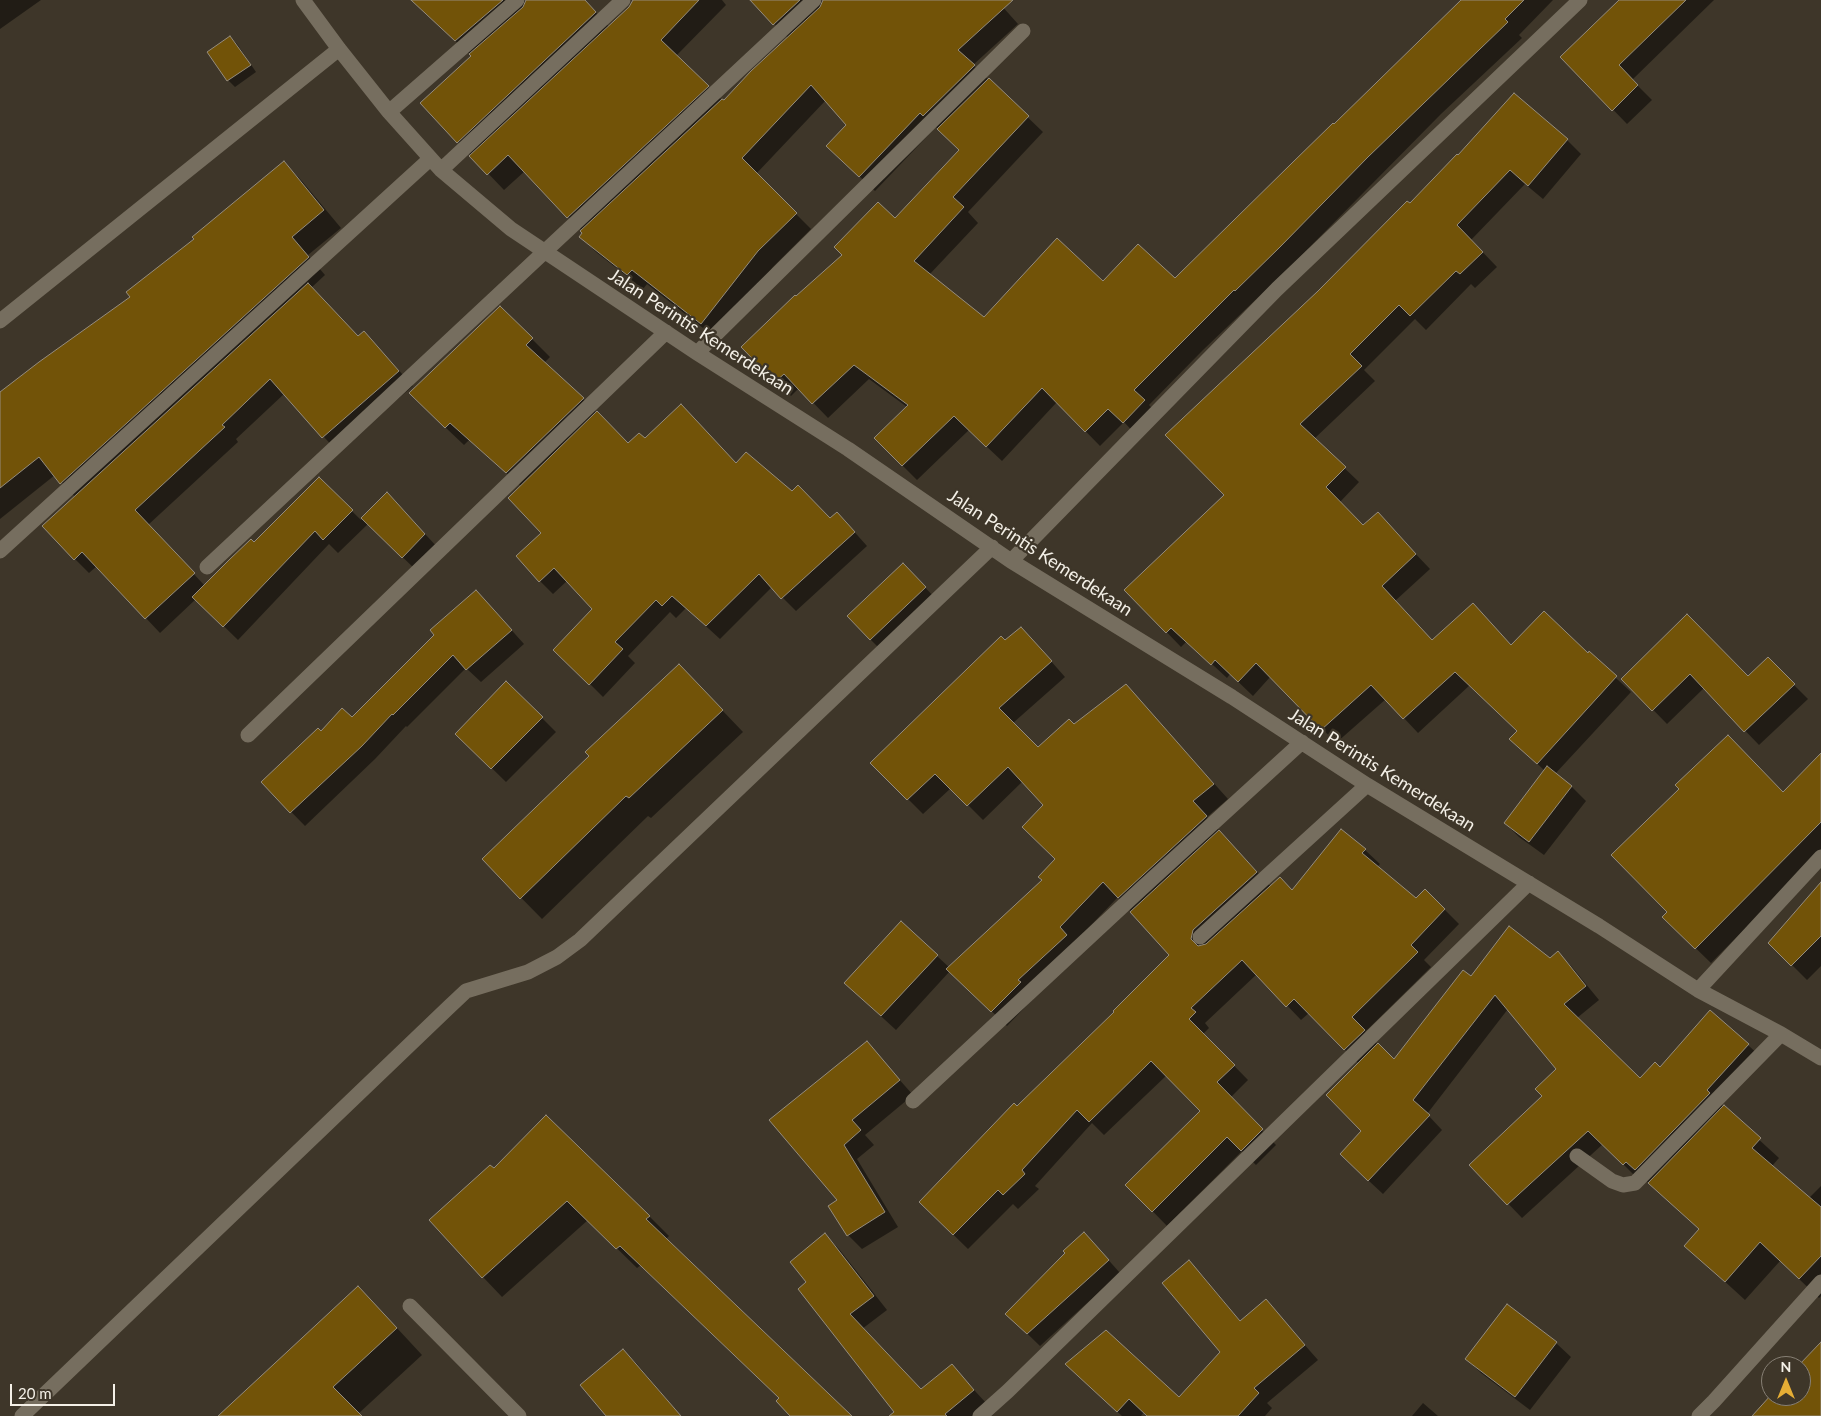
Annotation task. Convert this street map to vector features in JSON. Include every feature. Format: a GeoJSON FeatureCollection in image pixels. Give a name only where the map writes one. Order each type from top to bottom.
{"type":"FeatureCollection","features":[{"type":"Feature","properties":{"kind":"street","name":"Jalan Perintis Kemerdekaan"},"geometry":{"type":"LineString","coordinates":[[303,0],[389,112],[430,159],[511,228],[545,252],[697,353],[848,449],[1011,561],[1232,696],[1366,785],[1599,926],[1698,990],[1781,1034],[1821,1058]]}},
{"type":"Feature","properties":{"kind":"street"},"geometry":{"type":"LineString","coordinates":[[389,112],[517,0]]}},
{"type":"Feature","properties":{"kind":"street"},"geometry":{"type":"LineString","coordinates":[[441,170],[623,0]]}},
{"type":"Feature","properties":{"kind":"street"},"geometry":{"type":"LineString","coordinates":[[208,567],[814,0]]}},
{"type":"Feature","properties":{"kind":"street"},"geometry":{"type":"LineString","coordinates":[[1011,561],[1277,289],[1580,0]]}},
{"type":"Feature","properties":{"kind":"street"},"geometry":{"type":"LineString","coordinates":[[697,353],[1023,31]]}},
{"type":"Feature","properties":{"kind":"street"},"geometry":{"type":"LineString","coordinates":[[0,321],[339,49]]}},
{"type":"Feature","properties":{"kind":"street"},"geometry":{"type":"LineString","coordinates":[[0,551],[430,159]]}},
{"type":"Feature","properties":{"kind":"street"},"geometry":{"type":"LineString","coordinates":[[248,735],[666,332]]}},
{"type":"Feature","properties":{"kind":"street"},"geometry":{"type":"LineString","coordinates":[[22,1416],[466,992],[528,972],[558,957],[580,940],[992,547]]}},
{"type":"Feature","properties":{"kind":"street"},"geometry":{"type":"LineString","coordinates":[[913,1101],[1302,742]]}},
{"type":"Feature","properties":{"kind":"street"},"geometry":{"type":"LineString","coordinates":[[1200,938],[1366,785]]}},
{"type":"Feature","properties":{"kind":"street"},"geometry":{"type":"LineString","coordinates":[[1698,990],[1821,857]]}},
{"type":"Feature","properties":{"kind":"street"},"geometry":{"type":"LineString","coordinates":[[980,1416],[1008,1391],[1529,884]]}},
{"type":"Feature","properties":{"kind":"street"},"geometry":{"type":"LineString","coordinates":[[1577,1156],[1612,1181],[1623,1185],[1635,1182],[1781,1034]]}},
{"type":"Feature","properties":{"kind":"street"},"geometry":{"type":"LineString","coordinates":[[1699,1416],[1821,1282]]}},
{"type":"Feature","properties":{"kind":"street"},"geometry":{"type":"LineString","coordinates":[[410,1306],[519,1416]]}},
{"type":"Feature","properties":{"kind":"building"},"geometry":{"type":"Polygon","coordinates":[[[411,0],[503,0],[455,41],[411,0]]]}},
{"type":"Feature","properties":{"kind":"building"},"geometry":{"type":"Polygon","coordinates":[[[526,0],[585,0],[596,12],[457,143],[420,103],[471,56],[469,54],[523,7],[526,0]]]}},
{"type":"Feature","properties":{"kind":"building"},"geometry":{"type":"Polygon","coordinates":[[[633,0],[699,0],[661,40],[709,86],[567,218],[508,155],[487,175],[469,156],[629,7],[633,0]]]}},
{"type":"Feature","properties":{"kind":"building"},"geometry":{"type":"Polygon","coordinates":[[[750,0],[800,0],[773,25],[750,0]]]}},
{"type":"Feature","properties":{"kind":"building"},"geometry":{"type":"Polygon","coordinates":[[[823,0],[1013,0],[958,50],[975,65],[923,116],[920,113],[859,177],[826,146],[846,125],[811,85],[742,158],[797,213],[758,251],[701,324],[632,270],[627,275],[579,237],[582,233],[580,231],[722,99],[724,100],[751,71],[820,7],[823,0]]]}},
{"type":"Feature","properties":{"kind":"building"},"geometry":{"type":"Polygon","coordinates":[[[1461,0],[1524,0],[1505,19],[1508,22],[1368,157],[1280,247],[1134,390],[1145,400],[1123,423],[1108,409],[1085,432],[1042,388],[986,447],[954,416],[902,466],[874,438],[908,405],[854,365],[812,404],[784,374],[775,382],[741,347],[795,295],[842,255],[834,247],[878,202],[895,218],[959,150],[937,129],[989,78],[1029,116],[953,197],[964,207],[914,261],[984,317],[1057,238],[1103,281],[1138,244],[1175,278],[1461,0]]]}},
{"type":"Feature","properties":{"kind":"building"},"geometry":{"type":"Polygon","coordinates":[[[1619,0],[1686,0],[1619,65],[1638,85],[1612,111],[1560,57],[1619,0]]]}},
{"type":"Feature","properties":{"kind":"building"},"geometry":{"type":"Polygon","coordinates":[[[230,36],[251,65],[227,81],[207,52],[230,36]]]}},
{"type":"Feature","properties":{"kind":"building"},"geometry":{"type":"Polygon","coordinates":[[[1514,93],[1568,139],[1528,186],[1510,170],[1457,225],[1483,252],[1460,274],[1456,271],[1410,316],[1399,305],[1350,354],[1362,366],[1300,424],[1346,467],[1326,487],[1363,525],[1378,512],[1416,554],[1382,586],[1432,640],[1473,603],[1511,645],[1544,611],[1588,653],[1589,651],[1617,676],[1537,764],[1509,739],[1517,731],[1455,672],[1403,719],[1371,685],[1321,730],[1256,663],[1238,682],[1215,660],[1211,665],[1171,628],[1166,633],[1124,590],[1224,495],[1165,435],[1318,291],[1407,201],[1410,203],[1458,155],[1514,93]]]}},
{"type":"Feature","properties":{"kind":"building"},"geometry":{"type":"Polygon","coordinates":[[[284,161],[324,210],[292,237],[309,257],[60,484],[39,457],[0,488],[0,392],[130,297],[126,292],[194,239],[192,237],[284,161]]]}},
{"type":"Feature","properties":{"kind":"building"},"geometry":{"type":"Polygon","coordinates":[[[308,283],[358,336],[364,331],[399,371],[322,438],[270,379],[222,425],[225,427],[135,510],[195,573],[145,619],[82,552],[74,560],[42,526],[308,283]]]}},
{"type":"Feature","properties":{"kind":"building"},"geometry":{"type":"Polygon","coordinates":[[[500,306],[533,338],[526,345],[584,398],[506,473],[450,423],[445,428],[409,393],[500,306]]]}},
{"type":"Feature","properties":{"kind":"building"},"geometry":{"type":"Polygon","coordinates":[[[681,404],[736,463],[746,452],[792,491],[798,485],[830,518],[837,512],[855,532],[781,599],[759,574],[706,626],[672,596],[662,606],[656,600],[615,642],[623,649],[589,685],[553,650],[592,609],[554,568],[539,582],[516,556],[541,533],[508,498],[597,411],[628,443],[639,433],[645,438],[681,404]]]}},
{"type":"Feature","properties":{"kind":"building"},"geometry":{"type":"Polygon","coordinates":[[[319,477],[353,510],[323,540],[315,531],[223,627],[192,597],[251,539],[254,542],[319,477]]]}},
{"type":"Feature","properties":{"kind":"building"},"geometry":{"type":"Polygon","coordinates":[[[387,492],[425,534],[402,558],[361,518],[387,492]]]}},
{"type":"Feature","properties":{"kind":"building"},"geometry":{"type":"Polygon","coordinates":[[[903,563],[926,587],[870,640],[847,616],[903,563]]]}},
{"type":"Feature","properties":{"kind":"building"},"geometry":{"type":"Polygon","coordinates":[[[476,590],[512,630],[466,670],[453,655],[362,746],[290,813],[261,782],[318,728],[321,731],[342,708],[352,717],[434,635],[430,630],[476,590]]]}},
{"type":"Feature","properties":{"kind":"building"},"geometry":{"type":"Polygon","coordinates":[[[1687,614],[1748,676],[1768,657],[1795,684],[1744,732],[1690,674],[1652,711],[1621,679],[1687,614]]]}},
{"type":"Feature","properties":{"kind":"building"},"geometry":{"type":"Polygon","coordinates":[[[1021,627],[1052,661],[999,708],[1038,747],[1069,719],[1074,724],[1126,684],[1214,784],[1193,801],[1207,816],[1118,898],[1103,882],[1060,927],[1067,935],[1018,980],[1021,982],[991,1012],[946,969],[1042,880],[1038,877],[1055,859],[1022,827],[1043,805],[1008,767],[967,806],[935,774],[907,800],[870,763],[1001,636],[1005,640],[1021,627]]]}},
{"type":"Feature","properties":{"kind":"building"},"geometry":{"type":"Polygon","coordinates":[[[679,664],[723,710],[629,798],[626,796],[520,899],[482,859],[589,756],[585,752],[679,664]]]}},
{"type":"Feature","properties":{"kind":"building"},"geometry":{"type":"Polygon","coordinates":[[[506,681],[543,717],[491,769],[455,734],[506,681]]]}},
{"type":"Feature","properties":{"kind":"building"},"geometry":{"type":"Polygon","coordinates":[[[1728,735],[1783,792],[1821,753],[1821,822],[1695,949],[1662,917],[1667,912],[1611,855],[1679,789],[1675,785],[1728,735]]]}},
{"type":"Feature","properties":{"kind":"building"},"geometry":{"type":"Polygon","coordinates":[[[1547,766],[1572,786],[1529,842],[1504,823],[1547,766]]]}},
{"type":"Feature","properties":{"kind":"building"},"geometry":{"type":"Polygon","coordinates":[[[1341,829],[1366,849],[1362,853],[1416,898],[1425,889],[1445,909],[1411,945],[1418,952],[1352,1017],[1365,1030],[1344,1050],[1294,999],[1286,1007],[1242,960],[1191,1008],[1196,1012],[1189,1019],[1235,1065],[1217,1082],[1263,1129],[1241,1151],[1227,1137],[1152,1212],[1125,1185],[1200,1111],[1151,1061],[1089,1122],[1077,1110],[1022,1170],[1025,1174],[1003,1195],[998,1190],[953,1235],[919,1202],[1014,1103],[1017,1106],[1114,1012],[1169,955],[1130,912],[1219,830],[1257,872],[1193,930],[1191,939],[1198,946],[1206,944],[1280,877],[1292,890],[1341,829]]]}},
{"type":"Feature","properties":{"kind":"building"},"geometry":{"type":"Polygon","coordinates":[[[1821,882],[1821,936],[1791,966],[1768,943],[1821,882]]]}},
{"type":"Feature","properties":{"kind":"building"},"geometry":{"type":"Polygon","coordinates":[[[901,921],[938,955],[881,1016],[844,983],[901,921]]]}},
{"type":"Feature","properties":{"kind":"building"},"geometry":{"type":"Polygon","coordinates":[[[1509,926],[1550,958],[1558,951],[1586,986],[1564,1004],[1640,1078],[1655,1062],[1660,1067],[1710,1010],[1749,1044],[1707,1090],[1710,1093],[1635,1170],[1626,1162],[1623,1165],[1588,1131],[1507,1205],[1469,1165],[1542,1096],[1535,1089],[1556,1069],[1495,995],[1413,1100],[1430,1115],[1368,1181],[1340,1154],[1361,1131],[1326,1095],[1378,1043],[1394,1059],[1463,970],[1471,976],[1509,926]]]}},
{"type":"Feature","properties":{"kind":"building"},"geometry":{"type":"Polygon","coordinates":[[[867,1041],[900,1080],[852,1120],[861,1130],[844,1145],[885,1212],[847,1236],[828,1206],[837,1200],[769,1120],[867,1041]]]}},
{"type":"Feature","properties":{"kind":"building"},"geometry":{"type":"Polygon","coordinates":[[[1724,1105],[1761,1138],[1752,1148],[1821,1207],[1821,1256],[1799,1279],[1760,1242],[1725,1282],[1684,1246],[1699,1229],[1648,1183],[1724,1105]]]}},
{"type":"Feature","properties":{"kind":"building"},"geometry":{"type":"Polygon","coordinates":[[[546,1115],[650,1216],[646,1219],[852,1416],[790,1416],[776,1401],[779,1398],[620,1246],[616,1249],[567,1201],[482,1278],[429,1220],[490,1165],[494,1168],[546,1115]]]}},
{"type":"Feature","properties":{"kind":"building"},"geometry":{"type":"Polygon","coordinates":[[[1084,1232],[1109,1260],[1027,1334],[1005,1314],[1065,1253],[1063,1251],[1084,1232]]]}},
{"type":"Feature","properties":{"kind":"building"},"geometry":{"type":"Polygon","coordinates":[[[825,1233],[874,1296],[850,1314],[921,1389],[952,1364],[974,1390],[945,1414],[947,1416],[889,1416],[894,1412],[798,1289],[806,1282],[790,1262],[825,1233]]]}},
{"type":"Feature","properties":{"kind":"building"},"geometry":{"type":"Polygon","coordinates":[[[1189,1260],[1240,1321],[1266,1299],[1305,1345],[1254,1388],[1259,1393],[1238,1416],[1147,1416],[1129,1399],[1117,1412],[1065,1364],[1106,1330],[1179,1397],[1220,1352],[1162,1283],[1189,1260]]]}},
{"type":"Feature","properties":{"kind":"building"},"geometry":{"type":"Polygon","coordinates":[[[358,1286],[397,1328],[333,1387],[362,1416],[218,1416],[358,1286]]]}},
{"type":"Feature","properties":{"kind":"building"},"geometry":{"type":"Polygon","coordinates":[[[1507,1304],[1557,1342],[1515,1397],[1465,1359],[1507,1304]]]}},
{"type":"Feature","properties":{"kind":"building"},"geometry":{"type":"Polygon","coordinates":[[[1821,1342],[1821,1416],[1752,1416],[1761,1406],[1811,1406],[1811,1356],[1808,1356],[1821,1342]]]}},
{"type":"Feature","properties":{"kind":"building"},"geometry":{"type":"Polygon","coordinates":[[[623,1349],[681,1416],[606,1416],[580,1385],[623,1349]]]}}]}
